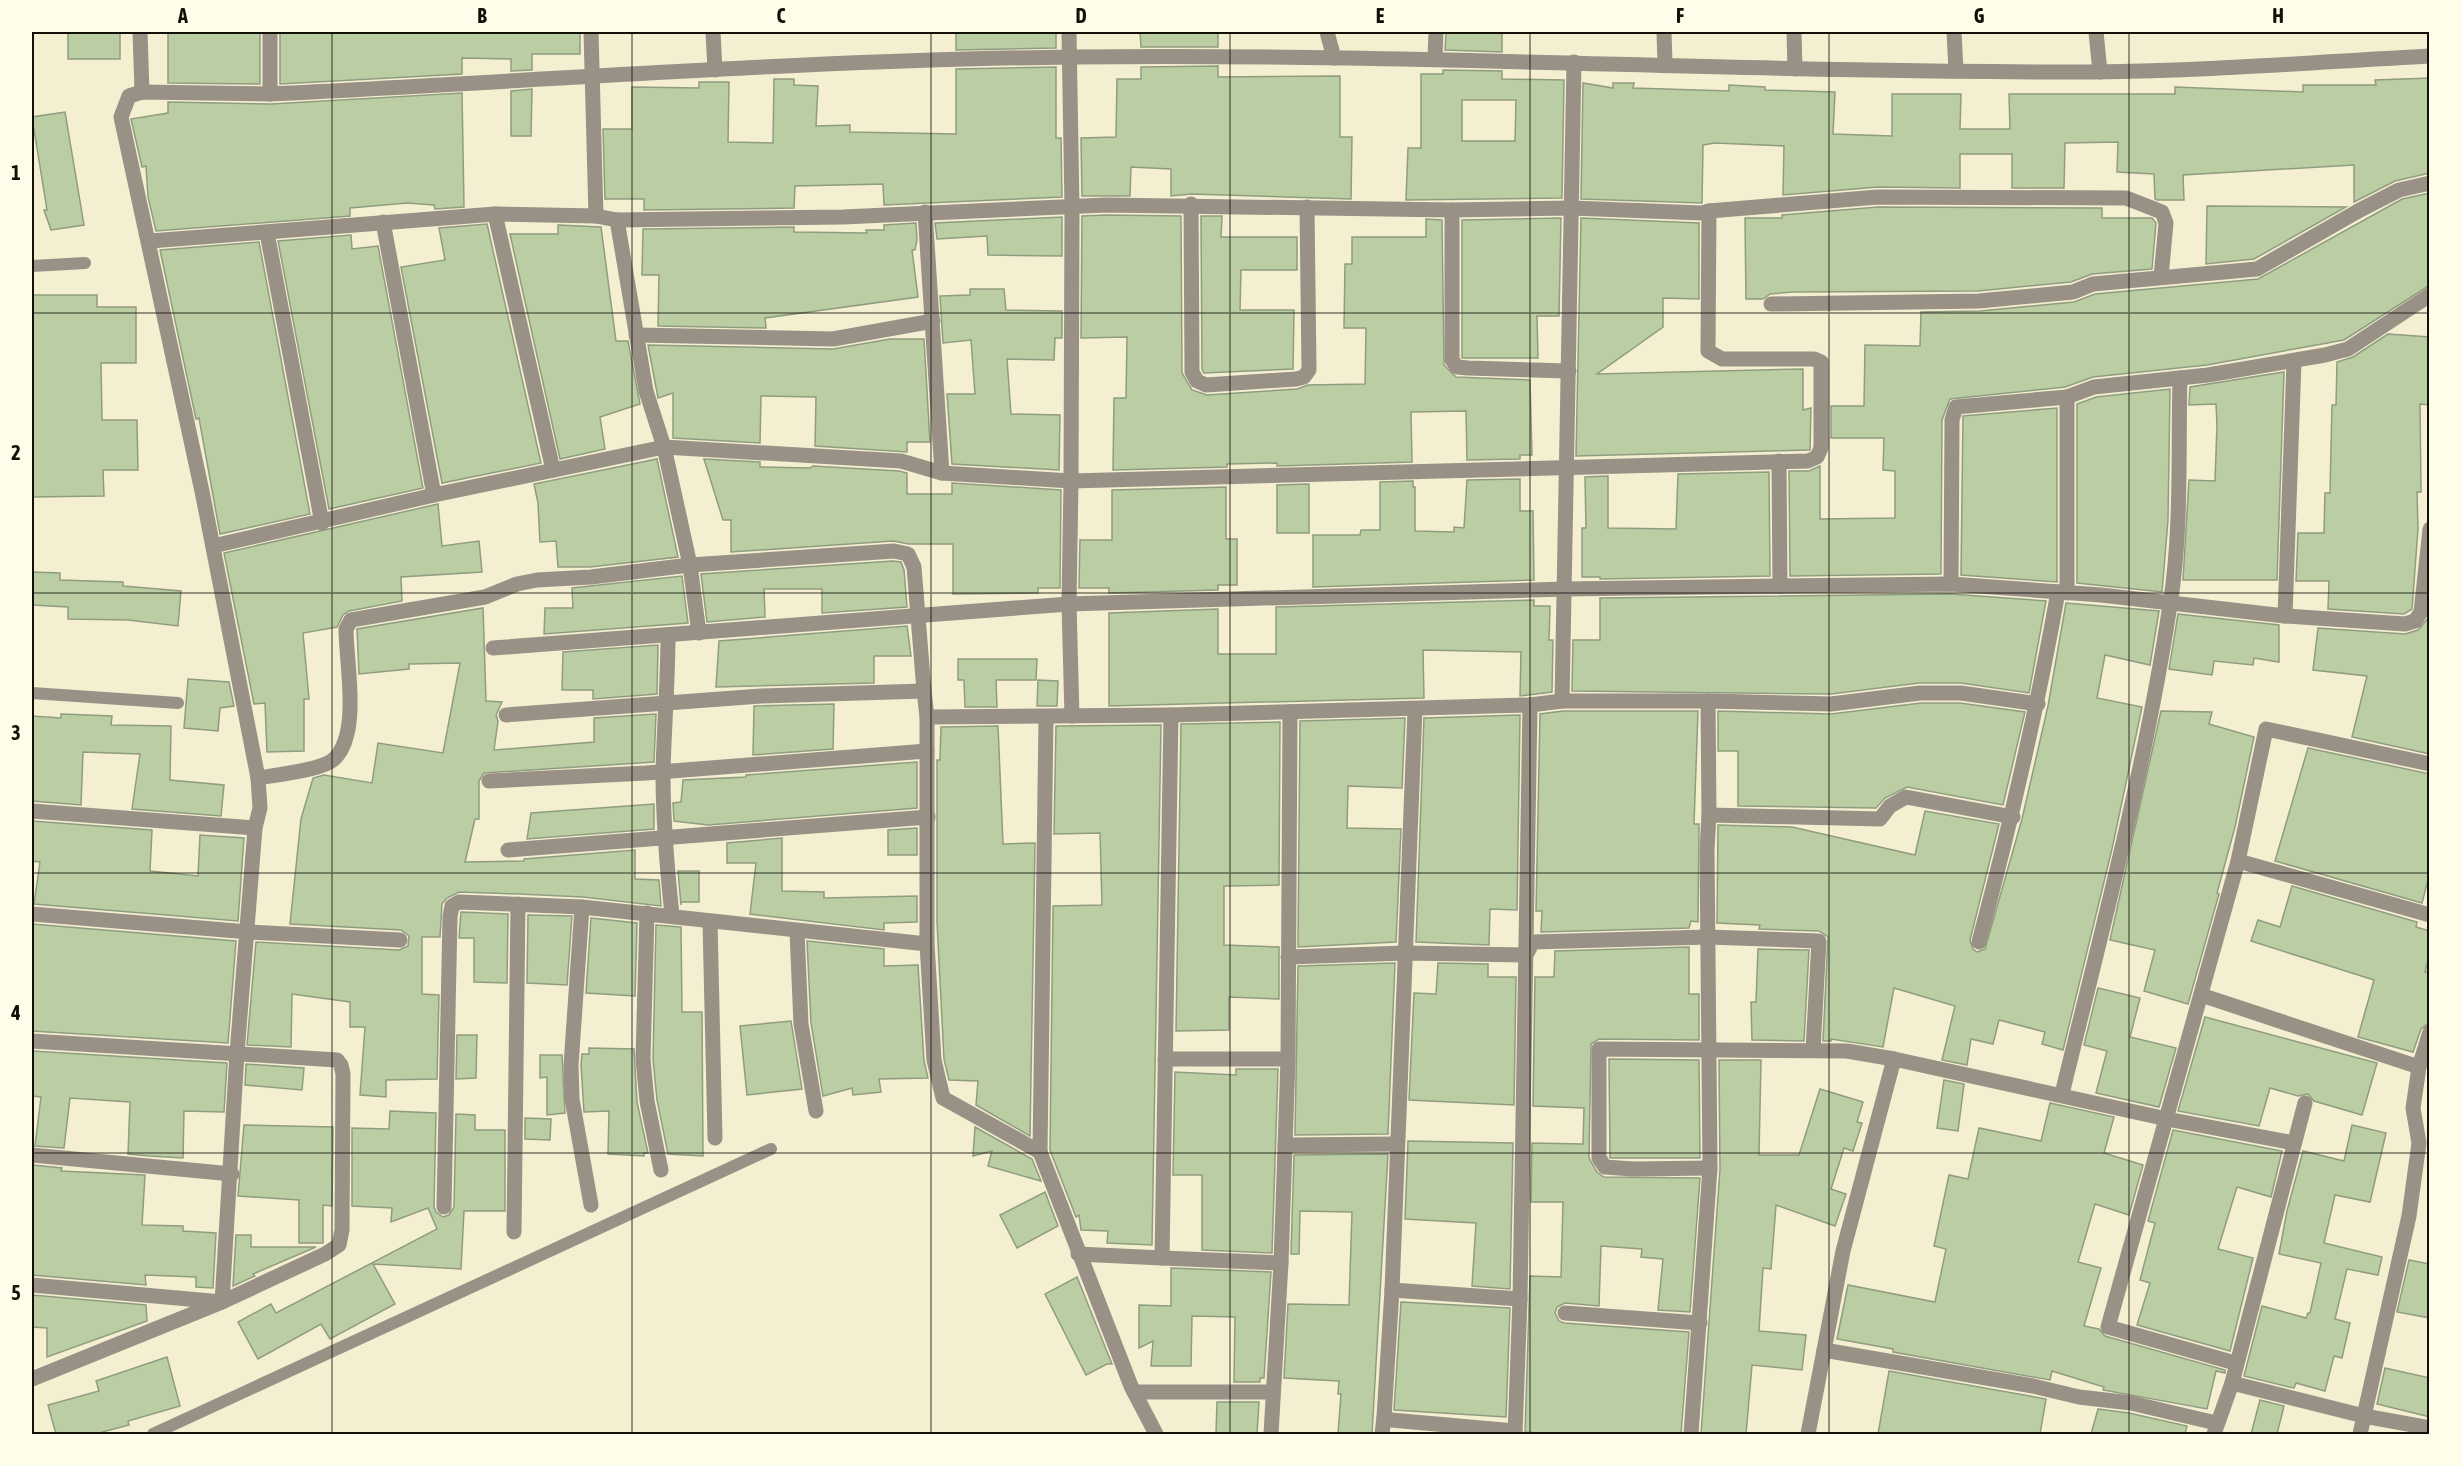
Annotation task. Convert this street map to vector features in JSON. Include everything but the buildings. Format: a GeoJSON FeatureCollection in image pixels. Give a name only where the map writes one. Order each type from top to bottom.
{"type":"FeatureCollection","features":[{"type":"Feature","properties":{"kind":"street"},"geometry":{"type":"LineString","coordinates":[[140,32],[142,92]]}},
{"type":"Feature","properties":{"kind":"street"},"geometry":{"type":"LineString","coordinates":[[270,32],[270,94]]}},
{"type":"Feature","properties":{"kind":"street"},"geometry":{"type":"LineString","coordinates":[[591,32],[594,75],[596,216]]}},
{"type":"Feature","properties":{"kind":"street"},"geometry":{"type":"LineString","coordinates":[[712,32],[715,70]]}},
{"type":"Feature","properties":{"kind":"street"},"geometry":{"type":"LineString","coordinates":[[1069,32],[1072,208],[1069,604],[1072,716]]}},
{"type":"Feature","properties":{"kind":"street"},"geometry":{"type":"LineString","coordinates":[[1327,32],[1334,58]]}},
{"type":"Feature","properties":{"kind":"street"},"geometry":{"type":"LineString","coordinates":[[1435,58],[1436,32]]}},
{"type":"Feature","properties":{"kind":"street"},"geometry":{"type":"LineString","coordinates":[[1664,32],[1665,64]]}},
{"type":"Feature","properties":{"kind":"street"},"geometry":{"type":"LineString","coordinates":[[1794,32],[1795,69]]}},
{"type":"Feature","properties":{"kind":"street"},"geometry":{"type":"LineString","coordinates":[[1954,32],[1956,70]]}},
{"type":"Feature","properties":{"kind":"street"},"geometry":{"type":"LineString","coordinates":[[2096,32],[2100,72]]}},
{"type":"Feature","properties":{"kind":"street"},"geometry":{"type":"LineString","coordinates":[[222,1302],[232,1174],[237,1053],[249,932],[255,828],[261,808],[258,778],[213,546],[122,117],[129,96],[142,92],[270,94],[570,79],[594,75],[1071,57],[1435,58],[1795,69],[2100,72],[2430,56]]}},
{"type":"Feature","properties":{"kind":"street"},"geometry":{"type":"LineString","coordinates":[[1562,701],[1574,62]]}},
{"type":"Feature","properties":{"kind":"street"},"geometry":{"type":"LineString","coordinates":[[1771,304],[1978,302],[2073,292],[2093,284],[2257,269],[2399,190],[2430,183]]}},
{"type":"Feature","properties":{"kind":"street"},"geometry":{"type":"LineString","coordinates":[[150,241],[495,214],[596,216],[617,220],[801,218],[1106,205],[1191,204],[1452,210],[1571,208],[1702,213],[1878,196],[2126,198],[2162,212],[2166,223],[2161,276]]}},
{"type":"Feature","properties":{"kind":"street"},"geometry":{"type":"LineString","coordinates":[[1191,204],[1192,372],[1197,381],[1206,385],[1296,379],[1304,376],[1309,370],[1307,207]]}},
{"type":"Feature","properties":{"kind":"street"},"geometry":{"type":"LineString","coordinates":[[1452,210],[1452,360],[1457,367],[1569,371]]}},
{"type":"Feature","properties":{"kind":"street"},"geometry":{"type":"LineString","coordinates":[[213,546],[322,523],[434,495],[664,447],[901,461],[942,473],[1071,481],[1808,461],[1817,457],[1821,448],[1821,362],[1814,359],[1722,359],[1711,355],[1708,340],[1709,211]]}},
{"type":"Feature","properties":{"kind":"street"},"geometry":{"type":"LineString","coordinates":[[925,212],[942,473]]}},
{"type":"Feature","properties":{"kind":"street"},"geometry":{"type":"LineString","coordinates":[[495,214],[553,470]]}},
{"type":"Feature","properties":{"kind":"street"},"geometry":{"type":"LineString","coordinates":[[617,220],[646,391],[664,447],[690,565],[699,633]]}},
{"type":"Feature","properties":{"kind":"street"},"geometry":{"type":"LineString","coordinates":[[383,222],[434,495]]}},
{"type":"Feature","properties":{"kind":"street"},"geometry":{"type":"LineString","coordinates":[[267,233],[322,523]]}},
{"type":"Feature","properties":{"kind":"street"},"geometry":{"type":"LineString","coordinates":[[1951,584],[1952,420],[1956,407],[2067,397],[2094,387],[2180,378],[2295,361],[2348,349],[2430,295]]}},
{"type":"Feature","properties":{"kind":"street"},"geometry":{"type":"LineString","coordinates":[[636,335],[833,339],[933,321]]}},
{"type":"Feature","properties":{"kind":"street"},"geometry":{"type":"LineString","coordinates":[[2285,616],[2295,361]]}},
{"type":"Feature","properties":{"kind":"street"},"geometry":{"type":"LineString","coordinates":[[2062,1094],[2146,733],[2170,604],[2176,549],[2180,378]]}},
{"type":"Feature","properties":{"kind":"street"},"geometry":{"type":"LineString","coordinates":[[1979,942],[2013,817],[2063,592],[2067,397]]}},
{"type":"Feature","properties":{"kind":"street"},"geometry":{"type":"LineString","coordinates":[[1779,461],[1780,586]]}},
{"type":"Feature","properties":{"kind":"street"},"geometry":{"type":"LineString","coordinates":[[493,648],[699,633],[917,613],[1069,604],[1565,589],[1780,586],[1951,584],[2063,592],[2285,616],[2405,624],[2415,621],[2421,612],[2430,529]]}},
{"type":"Feature","properties":{"kind":"street"},"geometry":{"type":"LineString","coordinates":[[258,778],[320,766],[334,760],[345,742],[349,725],[346,629],[351,620],[485,597],[523,582],[690,565],[901,552],[908,554],[914,567],[927,717],[927,944],[934,1060],[943,1098],[1040,1152]]}},
{"type":"Feature","properties":{"kind":"street"},"geometry":{"type":"LineString","coordinates":[[668,635],[668,703],[663,771],[664,838],[672,915]]}},
{"type":"Feature","properties":{"kind":"street"},"geometry":{"type":"LineString","coordinates":[[506,715],[761,696],[924,691]]}},
{"type":"Feature","properties":{"kind":"street"},"geometry":{"type":"LineString","coordinates":[[927,717],[1046,718],[1415,710],[1530,705],[1562,701],[1831,704],[1920,693],[1961,693],[2038,704]]}},
{"type":"Feature","properties":{"kind":"street"},"geometry":{"type":"LineString","coordinates":[[1691,1434],[1710,1168],[1708,701]]}},
{"type":"Feature","properties":{"kind":"street"},"geometry":{"type":"LineString","coordinates":[[1384,1417],[1515,1433],[1520,1299],[1530,705]]}},
{"type":"Feature","properties":{"kind":"street"},"geometry":{"type":"LineString","coordinates":[[1383,1434],[1392,1290],[1415,710]]}},
{"type":"Feature","properties":{"kind":"street"},"geometry":{"type":"LineString","coordinates":[[1271,1434],[1281,1263],[1288,1059],[1290,712]]}},
{"type":"Feature","properties":{"kind":"street"},"geometry":{"type":"LineString","coordinates":[[1162,1258],[1172,715]]}},
{"type":"Feature","properties":{"kind":"street"},"geometry":{"type":"LineString","coordinates":[[1046,718],[1040,1152],[1078,1254],[1134,1392],[1156,1434]]}},
{"type":"Feature","properties":{"kind":"street"},"geometry":{"type":"LineString","coordinates":[[2235,1363],[2108,1327],[2238,861],[2266,729],[2430,764]]}},
{"type":"Feature","properties":{"kind":"street"},"geometry":{"type":"LineString","coordinates":[[489,781],[663,771],[927,750]]}},
{"type":"Feature","properties":{"kind":"street"},"geometry":{"type":"LineString","coordinates":[[1709,815],[1880,819],[1890,806],[1906,797],[2013,817]]}},
{"type":"Feature","properties":{"kind":"street"},"geometry":{"type":"LineString","coordinates":[[32,812],[255,828]]}},
{"type":"Feature","properties":{"kind":"street"},"geometry":{"type":"LineString","coordinates":[[508,850],[928,817]]}},
{"type":"Feature","properties":{"kind":"street"},"geometry":{"type":"LineString","coordinates":[[2238,861],[2430,915]]}},
{"type":"Feature","properties":{"kind":"street"},"geometry":{"type":"LineString","coordinates":[[444,1207],[452,906],[459,902],[582,907],[672,915],[710,922],[927,944]]}},
{"type":"Feature","properties":{"kind":"street"},"geometry":{"type":"LineString","coordinates":[[514,1232],[518,904]]}},
{"type":"Feature","properties":{"kind":"street"},"geometry":{"type":"LineString","coordinates":[[582,907],[571,1065],[572,1099],[591,1205]]}},
{"type":"Feature","properties":{"kind":"street"},"geometry":{"type":"LineString","coordinates":[[647,913],[643,1059],[647,1101],[661,1170]]}},
{"type":"Feature","properties":{"kind":"street"},"geometry":{"type":"LineString","coordinates":[[32,914],[249,932],[400,940]]}},
{"type":"Feature","properties":{"kind":"street"},"geometry":{"type":"LineString","coordinates":[[710,922],[715,1138]]}},
{"type":"Feature","properties":{"kind":"street"},"geometry":{"type":"LineString","coordinates":[[797,931],[801,1024],[816,1111]]}},
{"type":"Feature","properties":{"kind":"street"},"geometry":{"type":"LineString","coordinates":[[1526,955],[1533,942],[1708,937],[1819,941],[1813,1050]]}},
{"type":"Feature","properties":{"kind":"street"},"geometry":{"type":"LineString","coordinates":[[1288,957],[1406,953],[1526,955]]}},
{"type":"Feature","properties":{"kind":"street"},"geometry":{"type":"LineString","coordinates":[[2201,995],[2419,1067]]}},
{"type":"Feature","properties":{"kind":"street"},"geometry":{"type":"LineString","coordinates":[[2360,1434],[2409,1216],[2419,1143],[2413,1108],[2419,1067],[2430,1032]]}},
{"type":"Feature","properties":{"kind":"street"},"geometry":{"type":"LineString","coordinates":[[32,1041],[328,1058],[341,1065],[344,1138],[342,1230],[339,1245],[325,1254],[222,1302],[32,1379]]}},
{"type":"Feature","properties":{"kind":"street"},"geometry":{"type":"LineString","coordinates":[[1710,1168],[1605,1167],[1599,1158],[1598,1147],[1599,1048],[1847,1051],[2062,1094],[2167,1119],[2295,1143]]}},
{"type":"Feature","properties":{"kind":"street"},"geometry":{"type":"LineString","coordinates":[[1165,1059],[1288,1059]]}},
{"type":"Feature","properties":{"kind":"street"},"geometry":{"type":"LineString","coordinates":[[1808,1434],[1843,1251],[1894,1059]]}},
{"type":"Feature","properties":{"kind":"street"},"geometry":{"type":"LineString","coordinates":[[1824,1350],[2033,1386],[2079,1397],[2131,1403],[2215,1428],[2232,1383],[2235,1363],[2306,1103]]}},
{"type":"Feature","properties":{"kind":"street"},"geometry":{"type":"LineString","coordinates":[[1285,1145],[1397,1144]]}},
{"type":"Feature","properties":{"kind":"street"},"geometry":{"type":"LineString","coordinates":[[32,1155],[232,1174]]}},
{"type":"Feature","properties":{"kind":"street"},"geometry":{"type":"LineString","coordinates":[[1078,1254],[1281,1263]]}},
{"type":"Feature","properties":{"kind":"street"},"geometry":{"type":"LineString","coordinates":[[32,1285],[222,1302]]}},
{"type":"Feature","properties":{"kind":"street"},"geometry":{"type":"LineString","coordinates":[[1392,1290],[1520,1299]]}},
{"type":"Feature","properties":{"kind":"street"},"geometry":{"type":"LineString","coordinates":[[1565,1313],[1700,1323]]}},
{"type":"Feature","properties":{"kind":"street"},"geometry":{"type":"LineString","coordinates":[[2232,1383],[2364,1416],[2430,1428]]}},
{"type":"Feature","properties":{"kind":"street"},"geometry":{"type":"LineString","coordinates":[[1134,1392],[1273,1392]]}},
{"type":"Feature","properties":{"kind":"lane"},"geometry":{"type":"LineString","coordinates":[[32,266],[85,263]]}},
{"type":"Feature","properties":{"kind":"lane"},"geometry":{"type":"LineString","coordinates":[[32,693],[178,703]]}},
{"type":"Feature","properties":{"kind":"lane"},"geometry":{"type":"LineString","coordinates":[[153,1434],[771,1149]]}}]}
